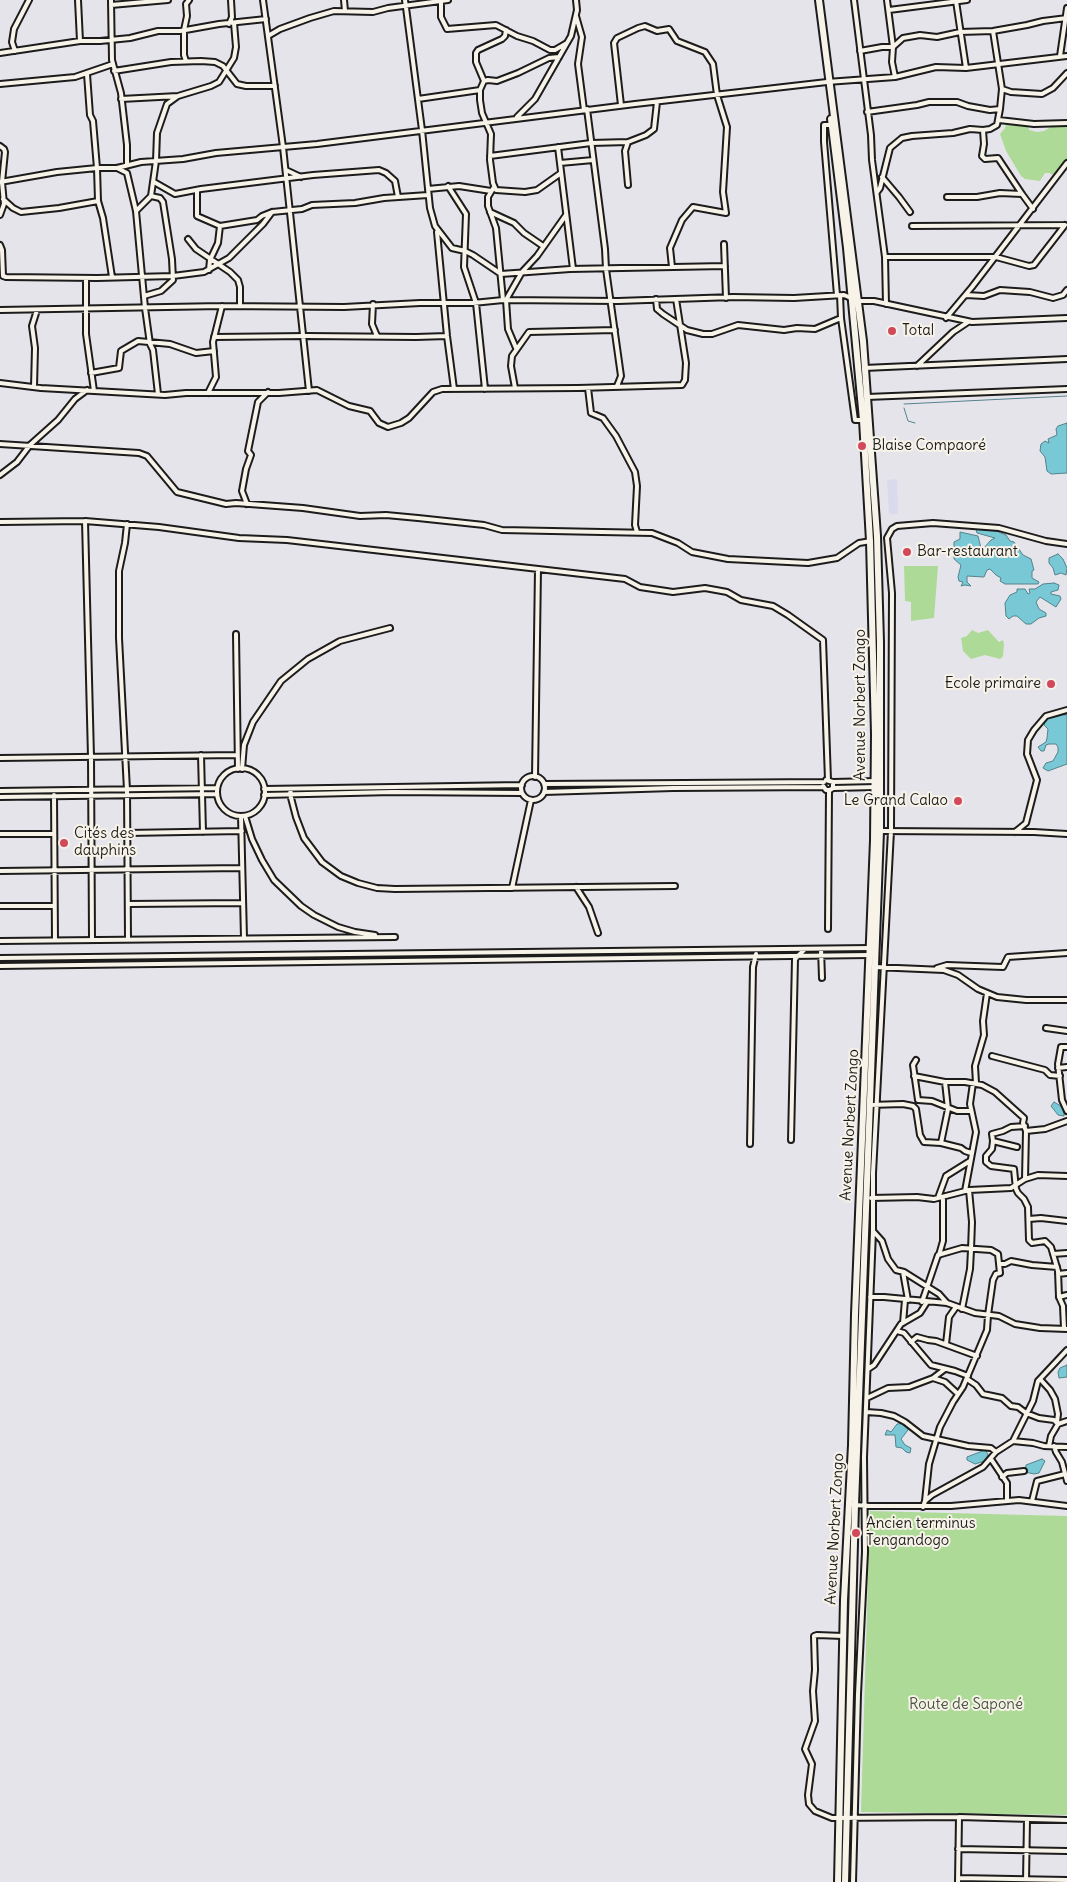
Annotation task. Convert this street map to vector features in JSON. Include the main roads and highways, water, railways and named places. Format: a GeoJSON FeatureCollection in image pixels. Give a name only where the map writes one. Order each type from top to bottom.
{"type":"FeatureCollection","features":[{"type":"Feature","properties":{"kind":"main road"},"geometry":{"type":"LineString","coordinates":[[818,0],[855,300]]}},
{"type":"Feature","properties":{"kind":"main road"},"geometry":{"type":"LineString","coordinates":[[828,82],[855,300]]}},
{"type":"Feature","properties":{"kind":"main road","name":"Avenue Norbert Zongo"},"geometry":{"type":"LineString","coordinates":[[838,1882],[854,1532],[852,1505],[880,668],[874,540],[862,368],[855,300]]}},
{"type":"Feature","properties":{"kind":"main road","name":"Avenue Norbert Zongo"},"geometry":{"type":"LineString","coordinates":[[864,397],[863,420],[874,540]]}},
{"type":"Feature","properties":{"kind":"main road","name":"Avenue Norbert Zongo"},"geometry":{"type":"LineString","coordinates":[[845,1882],[842,1818],[843,1636],[874,1105],[874,967],[872,952],[880,831],[877,784]]}},
{"type":"Feature","properties":{"kind":"water"},"geometry":{"type":"Polygon","coordinates":[[[1067,423],[1067,473],[1051,474],[1047,471],[1045,457],[1040,451],[1041,444],[1045,441],[1049,443],[1048,439],[1057,435],[1056,429],[1058,426],[1067,423]]]}},
{"type":"Feature","properties":{"kind":"water"},"geometry":{"type":"Polygon","coordinates":[[[976,529],[996,531],[1006,535],[1010,541],[1014,542],[1023,555],[1031,559],[1034,570],[1032,571],[1032,578],[1039,582],[1038,584],[1005,584],[990,569],[987,570],[984,577],[967,576],[967,582],[971,586],[961,586],[963,582],[959,581],[958,577],[961,565],[954,559],[954,542],[960,539],[960,532],[978,536],[981,548],[983,549],[995,538],[977,533],[976,529]]]}},
{"type":"Feature","properties":{"kind":"water"},"geometry":{"type":"Polygon","coordinates":[[[1058,554],[1063,559],[1067,568],[1066,575],[1061,573],[1055,575],[1049,563],[1049,558],[1058,554]]]}},
{"type":"Feature","properties":{"kind":"water"},"geometry":{"type":"Polygon","coordinates":[[[1054,583],[1059,585],[1058,590],[1051,592],[1051,594],[1060,596],[1061,599],[1056,607],[1040,597],[1036,602],[1039,609],[1046,613],[1046,616],[1039,618],[1031,624],[1026,624],[1017,616],[1009,619],[1006,616],[1005,603],[1010,595],[1017,592],[1017,589],[1025,589],[1028,594],[1030,593],[1029,589],[1035,589],[1043,584],[1054,583]]]}},
{"type":"Feature","properties":{"kind":"water"},"geometry":{"type":"Polygon","coordinates":[[[1052,715],[1067,715],[1067,764],[1048,771],[1043,768],[1046,763],[1053,761],[1058,752],[1058,747],[1056,744],[1049,744],[1046,745],[1044,751],[1041,751],[1038,747],[1046,742],[1048,729],[1044,725],[1045,722],[1052,715]]]}},
{"type":"Feature","properties":{"kind":"water"},"geometry":{"type":"Polygon","coordinates":[[[1054,1102],[1064,1108],[1064,1116],[1058,1115],[1051,1106],[1054,1102]]]}},
{"type":"Feature","properties":{"kind":"water"},"geometry":{"type":"Polygon","coordinates":[[[1067,1365],[1067,1377],[1059,1378],[1058,1372],[1060,1368],[1067,1365]]]}},
{"type":"Feature","properties":{"kind":"water"},"geometry":{"type":"Polygon","coordinates":[[[906,1423],[909,1426],[908,1430],[901,1439],[905,1445],[911,1448],[910,1453],[896,1447],[895,1435],[885,1435],[887,1430],[891,1432],[897,1424],[906,1423]]]}},
{"type":"Feature","properties":{"kind":"water"},"geometry":{"type":"Polygon","coordinates":[[[985,1450],[988,1454],[985,1461],[975,1464],[967,1460],[967,1457],[985,1450]]]}},
{"type":"Feature","properties":{"kind":"water"},"geometry":{"type":"Polygon","coordinates":[[[1042,1459],[1045,1461],[1039,1473],[1025,1472],[1026,1465],[1042,1459]]]}},
{"type":"Feature","properties":{"kind":"waterway"},"geometry":{"type":"LineString","coordinates":[[904,404],[1067,396]]}},
{"type":"Feature","properties":{"kind":"waterway"},"geometry":{"type":"LineString","coordinates":[[904,408],[908,421],[915,423]]}},
{"type":"Feature","properties":{"kind":"place","name":"Total"},"geometry":{"type":"Point","coordinates":[892,331]}},
{"type":"Feature","properties":{"kind":"place","name":"Blaise Compaoré"},"geometry":{"type":"Point","coordinates":[862,446]}},
{"type":"Feature","properties":{"kind":"place","name":"Bar-restaurant"},"geometry":{"type":"Point","coordinates":[907,552]}},
{"type":"Feature","properties":{"kind":"place","name":"Ecole primaire"},"geometry":{"type":"Point","coordinates":[1051,684]}},
{"type":"Feature","properties":{"kind":"place","name":"Le Grand Calao"},"geometry":{"type":"Point","coordinates":[958,801]}},
{"type":"Feature","properties":{"kind":"place","name":"Cités des dauphins"},"geometry":{"type":"Point","coordinates":[64,843]}},
{"type":"Feature","properties":{"kind":"place","name":"Ancien terminus Tengandogo"},"geometry":{"type":"Point","coordinates":[856,1533]}},
{"type":"Feature","properties":{"kind":"park label","name":"Route de Saponé"},"geometry":{"type":"Point","coordinates":[966,1705]}}]}
